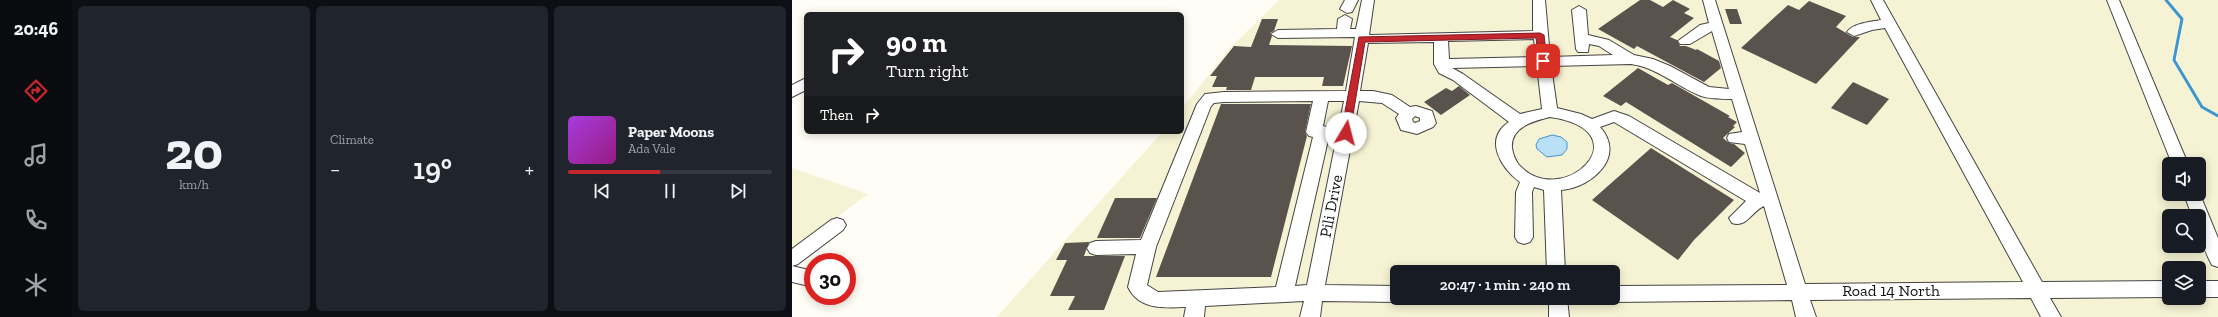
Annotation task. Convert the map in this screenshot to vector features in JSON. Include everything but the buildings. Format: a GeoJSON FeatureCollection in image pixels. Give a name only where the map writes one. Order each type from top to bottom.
{"type":"FeatureCollection","features":[{"type":"Feature","properties":{"kind":"street","name":"Pili Drive"},"geometry":{"type":"LineString","coordinates":[[1310,317],[1346,133],[1351,95],[1368,0]]}},
{"type":"Feature","properties":{"kind":"street"},"geometry":{"type":"LineString","coordinates":[[1539,0],[1540,35],[1550,112]]}},
{"type":"Feature","properties":{"kind":"street"},"geometry":{"type":"LineString","coordinates":[[1710,0],[1738,95],[1743,138],[1763,200],[1798,291],[1806,317]]}},
{"type":"Feature","properties":{"kind":"street"},"geometry":{"type":"LineString","coordinates":[[1877,0],[2051,317]]}},
{"type":"Feature","properties":{"kind":"street"},"geometry":{"type":"LineString","coordinates":[[2114,0],[2177,157]]}},
{"type":"Feature","properties":{"kind":"street"},"geometry":{"type":"LineString","coordinates":[[1342,34],[1348,10]]}},
{"type":"Feature","properties":{"kind":"street"},"geometry":{"type":"LineString","coordinates":[[1579,10],[1583,38],[1584,61]]}},
{"type":"Feature","properties":{"kind":"street"},"geometry":{"type":"LineString","coordinates":[[1854,32],[1869,26],[1890,23]]}},
{"type":"Feature","properties":{"kind":"street"},"geometry":{"type":"LineString","coordinates":[[1686,41],[1705,28],[1718,26]]}},
{"type":"Feature","properties":{"kind":"street"},"geometry":{"type":"LineString","coordinates":[[1278,34],[1342,34],[1441,38],[1540,35]]}},
{"type":"Feature","properties":{"kind":"street"},"geometry":{"type":"LineString","coordinates":[[1441,38],[1441,64],[1444,70],[1519,121]]}},
{"type":"Feature","properties":{"kind":"street"},"geometry":{"type":"LineString","coordinates":[[1583,38],[1604,43],[1631,59]]}},
{"type":"Feature","properties":{"kind":"street"},"geometry":{"type":"LineString","coordinates":[[1441,64],[1631,59],[1648,62],[1665,69],[1706,92],[1738,95]]}},
{"type":"Feature","properties":{"kind":"street"},"geometry":{"type":"LineString","coordinates":[[792,92],[804,84]]}},
{"type":"Feature","properties":{"kind":"street"},"geometry":{"type":"LineString","coordinates":[[1390,294],[1284,294],[1195,308],[1156,300],[1143,294],[1137,287],[1147,247],[1204,104],[1210,98],[1224,96],[1373,96],[1387,99],[1408,113]]}},
{"type":"Feature","properties":{"kind":"street"},"geometry":{"type":"LineString","coordinates":[[1322,96],[1314,132],[1346,133]]}},
{"type":"Feature","properties":{"kind":"street"},"geometry":{"type":"LineString","coordinates":[[1550,112],[1578,118],[1590,125],[1598,135],[1602,147],[1601,158],[1595,169],[1583,178],[1568,183],[1552,185],[1529,180],[1516,172],[1507,162],[1502,151],[1503,140],[1509,129],[1519,121],[1538,113],[1550,112]]}},
{"type":"Feature","properties":{"kind":"street"},"geometry":{"type":"LineString","coordinates":[[1590,125],[1614,116],[1624,120],[1763,200]]}},
{"type":"Feature","properties":{"kind":"street"},"geometry":{"type":"LineString","coordinates":[[1284,294],[1322,132]]}},
{"type":"Feature","properties":{"kind":"street"},"geometry":{"type":"LineString","coordinates":[[1524,237],[1524,192],[1529,180]]}},
{"type":"Feature","properties":{"kind":"street"},"geometry":{"type":"LineString","coordinates":[[1552,185],[1556,265]]}},
{"type":"Feature","properties":{"kind":"street"},"geometry":{"type":"LineString","coordinates":[[1738,218],[1763,200]]}},
{"type":"Feature","properties":{"kind":"street"},"geometry":{"type":"LineString","coordinates":[[2195,201],[2218,260]]}},
{"type":"Feature","properties":{"kind":"street"},"geometry":{"type":"LineString","coordinates":[[792,259],[837,225]]}},
{"type":"Feature","properties":{"kind":"street"},"geometry":{"type":"LineString","coordinates":[[1096,248],[1147,247]]}},
{"type":"Feature","properties":{"kind":"street"},"geometry":{"type":"LineString","coordinates":[[792,274],[804,277]]}},
{"type":"Feature","properties":{"kind":"street","name":"Road 14 North"},"geometry":{"type":"LineString","coordinates":[[1620,294],[1798,291],[2162,289]]}},
{"type":"Feature","properties":{"kind":"street"},"geometry":{"type":"LineString","coordinates":[[2206,289],[2218,289]]}},
{"type":"Feature","properties":{"kind":"street"},"geometry":{"type":"LineString","coordinates":[[1558,305],[1559,317]]}},
{"type":"Feature","properties":{"kind":"shaded area"},"geometry":{"type":"Polygon","coordinates":[[[1279,0],[2164,0],[2181,19],[2172,60],[2200,107],[2218,118],[2218,317],[997,317],[1160,134],[1184,134],[1184,106],[1231,47],[1279,0]]]}},
{"type":"Feature","properties":{"kind":"shaded area"},"geometry":{"type":"Polygon","coordinates":[[[2168,0],[2218,0],[2218,115],[2204,107],[2177,61],[2184,19],[2168,0]]]}},
{"type":"Feature","properties":{"kind":"shaded area"},"geometry":{"type":"Polygon","coordinates":[[[792,168],[868,194],[792,250],[792,168]]]}},
{"type":"Feature","properties":{"kind":"water"},"geometry":{"type":"Polygon","coordinates":[[[1552,135],[1561,137],[1567,142],[1567,149],[1562,155],[1547,157],[1537,149],[1536,145],[1539,139],[1552,135]]]}},
{"type":"Feature","properties":{"kind":"waterway"},"geometry":{"type":"LineString","coordinates":[[2166,0],[2182,19],[2174,60],[2202,107],[2218,116]]}},
{"type":"Feature","properties":{"kind":"route"},"geometry":{"type":"LineString","coordinates":[[1346,133],[1351,95],[1362,39],[1540,35],[1543,61]]}}]}
